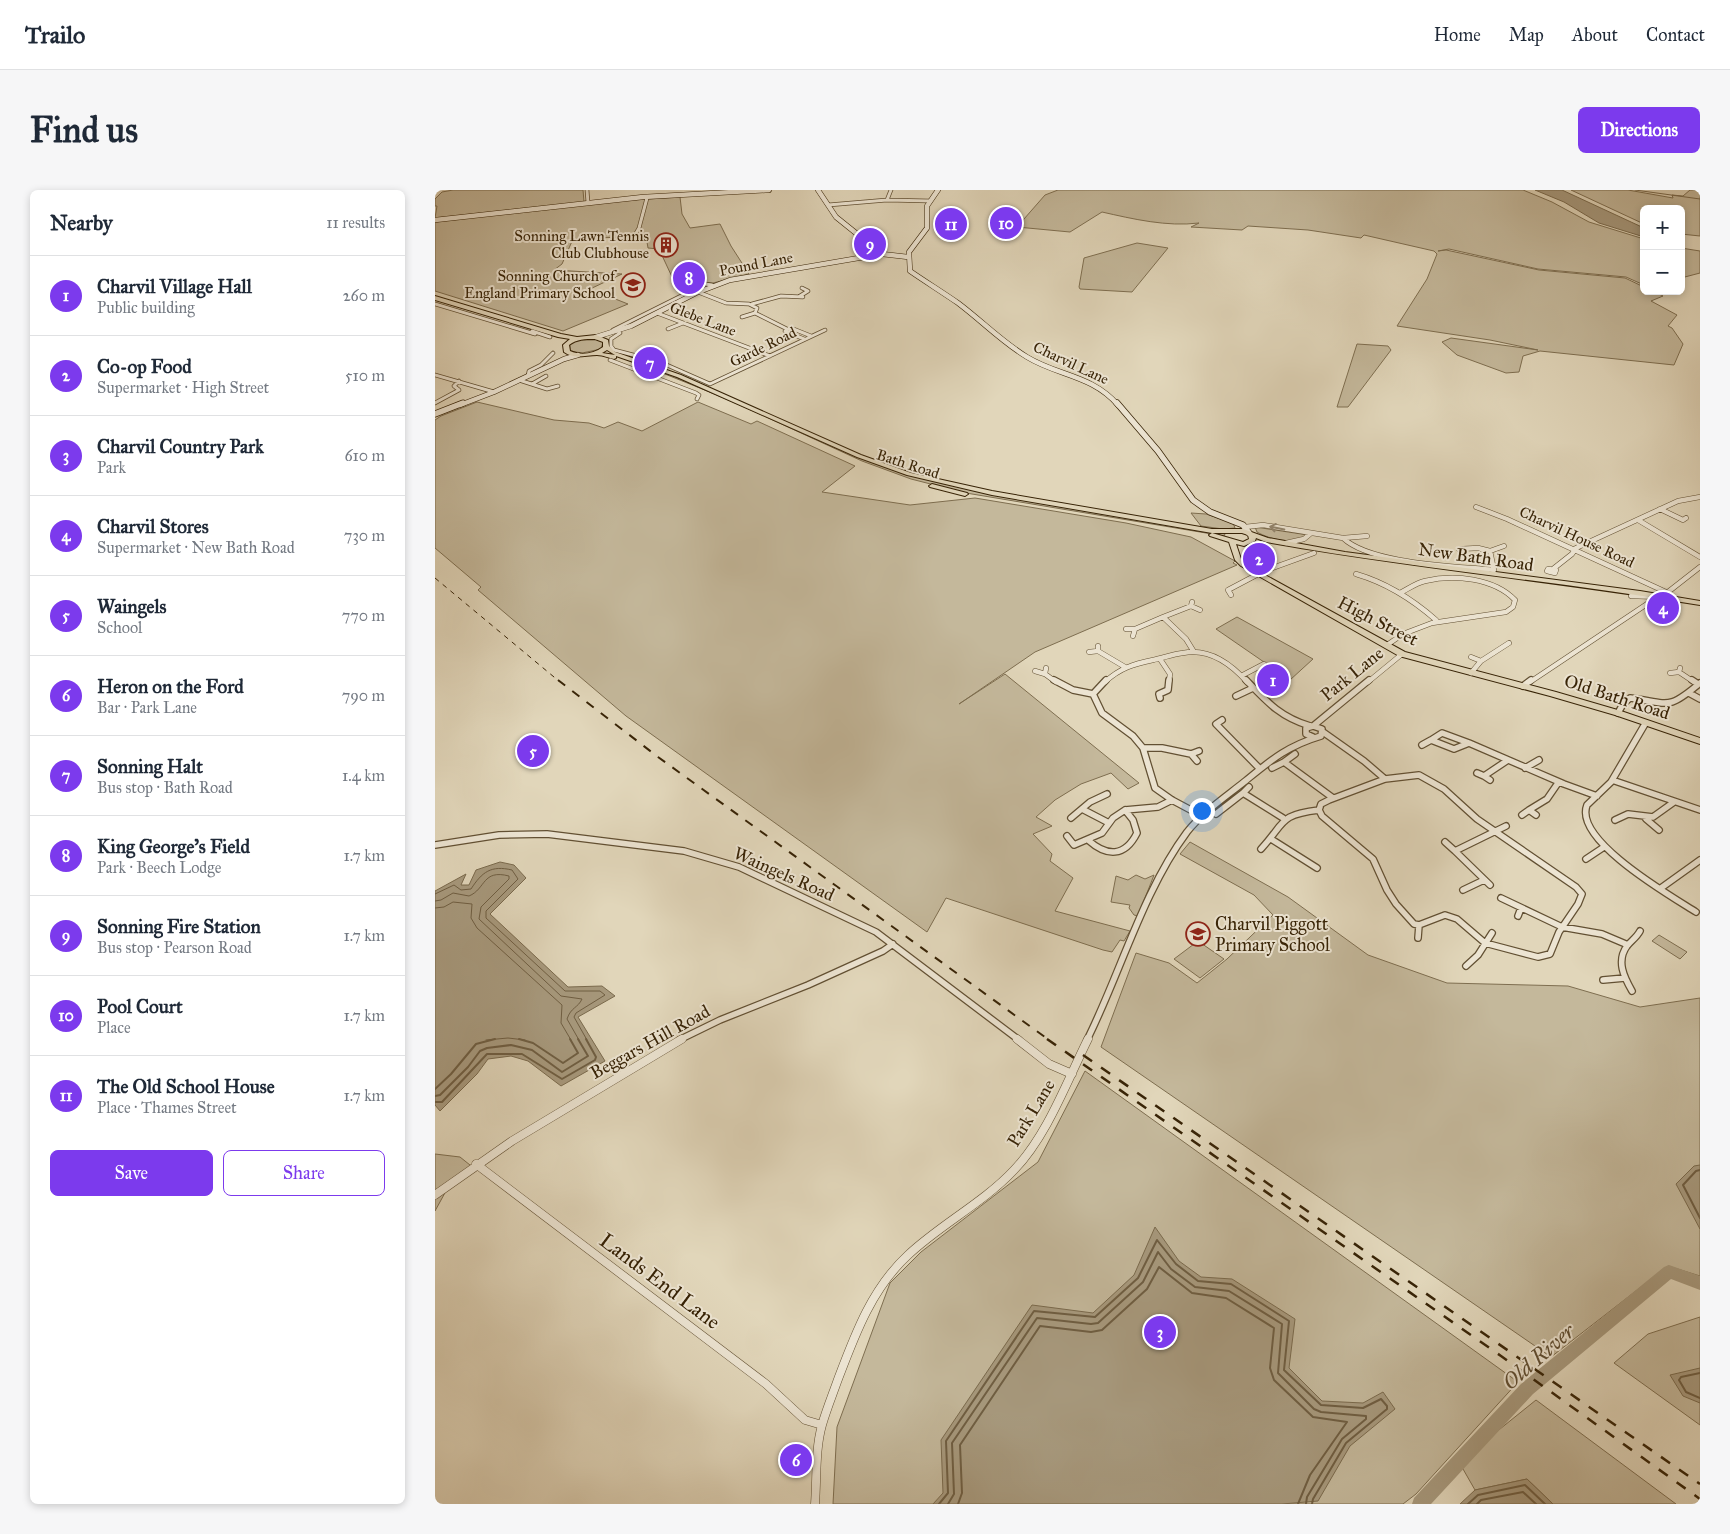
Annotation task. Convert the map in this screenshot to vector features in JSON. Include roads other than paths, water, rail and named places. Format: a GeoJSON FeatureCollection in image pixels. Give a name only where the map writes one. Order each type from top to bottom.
{"type":"FeatureCollection","features":[{"type":"Feature","properties":{"kind":"main road"},"geometry":{"type":"LineString","coordinates":[[435,220],[710,192],[769,190]]}},
{"type":"Feature","properties":{"kind":"main road"},"geometry":{"type":"LineString","coordinates":[[908,257],[913,243],[927,228],[925,214],[930,201],[938,190]]}},
{"type":"Feature","properties":{"kind":"main road"},"geometry":{"type":"LineString","coordinates":[[819,191],[835,217],[882,254]]}},
{"type":"Feature","properties":{"kind":"main road","name":"Pound Lane"},"geometry":{"type":"LineString","coordinates":[[596,337],[614,332],[657,313],[712,285],[757,274],[882,254],[908,257]]}},
{"type":"Feature","properties":{"kind":"main road","name":"Charvil Lane"},"geometry":{"type":"LineString","coordinates":[[908,257],[910,271],[959,304],[1002,341],[1031,359],[1093,384],[1108,393],[1158,451],[1193,500],[1209,512],[1237,523],[1248,531]]}},
{"type":"Feature","properties":{"kind":"main road"},"geometry":{"type":"LineString","coordinates":[[435,298],[560,336],[578,339],[596,337]]}},
{"type":"Feature","properties":{"kind":"main road","name":"Pound Lane"},"geometry":{"type":"LineString","coordinates":[[606,343],[614,332]]}},
{"type":"Feature","properties":{"kind":"main road"},"geometry":{"type":"LineString","coordinates":[[560,336],[567,344],[567,352],[564,359]]}},
{"type":"Feature","properties":{"kind":"main road","name":"Bath Road"},"geometry":{"type":"LineString","coordinates":[[596,337],[606,343],[613,352],[651,371],[719,397],[868,465],[915,481],[973,496],[1215,536],[1247,544]]}},
{"type":"Feature","properties":{"kind":"main road"},"geometry":{"type":"LineString","coordinates":[[567,344],[578,339]]}},
{"type":"Feature","properties":{"kind":"main road"},"geometry":{"type":"LineString","coordinates":[[435,414],[494,392],[564,359],[604,350],[606,343]]}},
{"type":"Feature","properties":{"kind":"main road"},"geometry":{"type":"LineString","coordinates":[[567,352],[578,355]]}},
{"type":"Feature","properties":{"kind":"main road","name":"Bath Road"},"geometry":{"type":"LineString","coordinates":[[595,353],[607,355],[752,407],[867,459],[921,477],[992,493],[1212,531],[1248,531]]}},
{"type":"Feature","properties":{"kind":"main road"},"geometry":{"type":"LineString","coordinates":[[1231,541],[1228,536],[1235,531],[1237,523]]}},
{"type":"Feature","properties":{"kind":"main road"},"geometry":{"type":"LineString","coordinates":[[1237,553],[1254,538],[1248,531]]}},
{"type":"Feature","properties":{"kind":"main road","name":"New Bath Road"},"geometry":{"type":"LineString","coordinates":[[1248,531],[1266,540],[1369,557],[1662,596],[1700,603]]}},
{"type":"Feature","properties":{"kind":"main road","name":"High Street"},"geometry":{"type":"LineString","coordinates":[[1231,541],[1240,562],[1257,574],[1402,654],[1523,686]]}},
{"type":"Feature","properties":{"kind":"main road","name":"New Bath Road"},"geometry":{"type":"LineString","coordinates":[[1247,544],[1631,596],[1645,601],[1662,596],[1700,608]]}},
{"type":"Feature","properties":{"kind":"main road","name":"Old Bath Road"},"geometry":{"type":"LineString","coordinates":[[1523,686],[1618,713],[1645,724],[1700,741]]}},
{"type":"Feature","properties":{"kind":"street"},"geometry":{"type":"LineString","coordinates":[[587,190],[588,203]]}},
{"type":"Feature","properties":{"kind":"street"},"geometry":{"type":"LineString","coordinates":[[887,200],[891,190]]}},
{"type":"Feature","properties":{"kind":"street"},"geometry":{"type":"LineString","coordinates":[[635,235],[645,212],[647,198]]}},
{"type":"Feature","properties":{"kind":"street"},"geometry":{"type":"LineString","coordinates":[[828,205],[887,200],[930,201]]}},
{"type":"Feature","properties":{"kind":"street"},"geometry":{"type":"LineString","coordinates":[[676,280],[712,285]]}},
{"type":"Feature","properties":{"kind":"street"},"geometry":{"type":"LineString","coordinates":[[626,326],[687,293],[696,293],[733,304],[752,304],[771,297],[802,296],[809,292],[802,288]]}},
{"type":"Feature","properties":{"kind":"street"},"geometry":{"type":"LineString","coordinates":[[435,303],[441,300]]}},
{"type":"Feature","properties":{"kind":"street"},"geometry":{"type":"LineString","coordinates":[[435,303],[535,334]]}},
{"type":"Feature","properties":{"kind":"street"},"geometry":{"type":"LineString","coordinates":[[752,304],[757,308],[755,313]]}},
{"type":"Feature","properties":{"kind":"street","name":"Glebe Lane"},"geometry":{"type":"LineString","coordinates":[[657,313],[770,356]]}},
{"type":"Feature","properties":{"kind":"street"},"geometry":{"type":"LineString","coordinates":[[741,317],[755,313],[787,329],[791,328],[811,336]]}},
{"type":"Feature","properties":{"kind":"street"},"geometry":{"type":"LineString","coordinates":[[668,328],[683,323]]}},
{"type":"Feature","properties":{"kind":"street"},"geometry":{"type":"LineString","coordinates":[[787,329],[785,331],[804,340]]}},
{"type":"Feature","properties":{"kind":"street"},"geometry":{"type":"LineString","coordinates":[[525,331],[531,330],[550,337]]}},
{"type":"Feature","properties":{"kind":"street","name":"Garde Road"},"geometry":{"type":"LineString","coordinates":[[614,332],[620,333],[611,340],[611,346],[616,351],[660,362],[710,384],[825,330]]}},
{"type":"Feature","properties":{"kind":"street"},"geometry":{"type":"LineString","coordinates":[[528,376],[529,371],[549,358],[553,353]]}},
{"type":"Feature","properties":{"kind":"street"},"geometry":{"type":"LineString","coordinates":[[610,360],[651,371],[696,393],[699,395],[697,399]]}},
{"type":"Feature","properties":{"kind":"street"},"geometry":{"type":"LineString","coordinates":[[435,375],[494,392]]}},
{"type":"Feature","properties":{"kind":"street"},"geometry":{"type":"LineString","coordinates":[[528,384],[546,378]]}},
{"type":"Feature","properties":{"kind":"street"},"geometry":{"type":"LineString","coordinates":[[519,380],[546,391],[558,386]]}},
{"type":"Feature","properties":{"kind":"street"},"geometry":{"type":"LineString","coordinates":[[435,403],[459,390],[454,386],[459,381]]}},
{"type":"Feature","properties":{"kind":"street"},"geometry":{"type":"LineString","coordinates":[[1553,569],[1576,548],[1678,501],[1700,497]]}},
{"type":"Feature","properties":{"kind":"street","name":"Charvil House Road"},"geometry":{"type":"LineString","coordinates":[[1476,507],[1575,550],[1662,596]]}},
{"type":"Feature","properties":{"kind":"street"},"geometry":{"type":"LineString","coordinates":[[1660,509],[1683,520]]}},
{"type":"Feature","properties":{"kind":"street"},"geometry":{"type":"LineString","coordinates":[[1638,520],[1700,557]]}},
{"type":"Feature","properties":{"kind":"street"},"geometry":{"type":"LineString","coordinates":[[1248,531],[1253,525],[1263,525],[1343,538],[1367,536]]}},
{"type":"Feature","properties":{"kind":"street"},"geometry":{"type":"LineString","coordinates":[[1286,543],[1304,539],[1310,534]]}},
{"type":"Feature","properties":{"kind":"street"},"geometry":{"type":"LineString","coordinates":[[1343,538],[1348,545],[1366,553],[1413,561],[1494,570],[1490,551]]}},
{"type":"Feature","properties":{"kind":"street"},"geometry":{"type":"LineString","coordinates":[[1459,549],[1478,548],[1490,551],[1504,546]]}},
{"type":"Feature","properties":{"kind":"street"},"geometry":{"type":"LineString","coordinates":[[1228,590],[1257,574],[1305,555],[1315,553]]}},
{"type":"Feature","properties":{"kind":"street"},"geometry":{"type":"LineString","coordinates":[[1631,596],[1662,596],[1700,567]]}},
{"type":"Feature","properties":{"kind":"street"},"geometry":{"type":"LineString","coordinates":[[1356,574],[1400,592],[1436,620]]}},
{"type":"Feature","properties":{"kind":"street"},"geometry":{"type":"LineString","coordinates":[[1387,645],[1413,628],[1436,620],[1506,612],[1513,607],[1515,600],[1510,593],[1490,584],[1444,578],[1424,581],[1400,592]]}},
{"type":"Feature","properties":{"kind":"street"},"geometry":{"type":"LineString","coordinates":[[1223,586],[1231,595]]}},
{"type":"Feature","properties":{"kind":"street"},"geometry":{"type":"LineString","coordinates":[[1523,686],[1645,601]]}},
{"type":"Feature","properties":{"kind":"street"},"geometry":{"type":"LineString","coordinates":[[1126,629],[1135,629],[1191,604],[1200,610]]}},
{"type":"Feature","properties":{"kind":"street"},"geometry":{"type":"LineString","coordinates":[[1163,617],[1187,639],[1194,652]]}},
{"type":"Feature","properties":{"kind":"street"},"geometry":{"type":"LineString","coordinates":[[1133,636],[1135,629]]}},
{"type":"Feature","properties":{"kind":"street"},"geometry":{"type":"LineString","coordinates":[[1471,673],[1499,645],[1509,643]]}},
{"type":"Feature","properties":{"kind":"street"},"geometry":{"type":"LineString","coordinates":[[1089,652],[1098,649],[1125,666]]}},
{"type":"Feature","properties":{"kind":"street"},"geometry":{"type":"LineString","coordinates":[[1035,671],[1046,671],[1073,692],[1093,694],[1125,666],[1179,653],[1194,652],[1218,658],[1232,665],[1276,710],[1334,741],[1364,761],[1385,779]]}},
{"type":"Feature","properties":{"kind":"street","name":"Park Lane"},"geometry":{"type":"LineString","coordinates":[[1299,743],[1309,729],[1402,654]]}},
{"type":"Feature","properties":{"kind":"street"},"geometry":{"type":"LineString","coordinates":[[1471,658],[1481,661]]}},
{"type":"Feature","properties":{"kind":"street"},"geometry":{"type":"LineString","coordinates":[[1152,695],[1159,696],[1168,690],[1170,674],[1160,659]]}},
{"type":"Feature","properties":{"kind":"street"},"geometry":{"type":"LineString","coordinates":[[1243,675],[1263,666]]}},
{"type":"Feature","properties":{"kind":"street"},"geometry":{"type":"LineString","coordinates":[[1618,713],[1623,704],[1630,698],[1643,699],[1660,704],[1675,701],[1689,693],[1699,683],[1680,670],[1670,673]]}},
{"type":"Feature","properties":{"kind":"street"},"geometry":{"type":"LineString","coordinates":[[1236,696],[1253,688]]}},
{"type":"Feature","properties":{"kind":"street"},"geometry":{"type":"LineString","coordinates":[[1689,693],[1700,699]]}},
{"type":"Feature","properties":{"kind":"street"},"geometry":{"type":"LineString","coordinates":[[1093,694],[1102,713],[1133,736],[1143,748],[1153,785],[1171,800],[1203,816]]}},
{"type":"Feature","properties":{"kind":"street"},"geometry":{"type":"LineString","coordinates":[[1209,719],[1260,769]]}},
{"type":"Feature","properties":{"kind":"street"},"geometry":{"type":"LineString","coordinates":[[1215,724],[1222,720]]}},
{"type":"Feature","properties":{"kind":"street","name":"Park Lane"},"geometry":{"type":"LineString","coordinates":[[815,1504],[819,1441],[822,1425],[848,1352],[863,1318],[881,1285],[908,1255],[984,1197],[1015,1170],[1041,1134],[1104,1007],[1125,954],[1162,873],[1179,844],[1203,816],[1260,769],[1299,743],[1319,734],[1322,720]]}},
{"type":"Feature","properties":{"kind":"street"},"geometry":{"type":"LineString","coordinates":[[1645,724],[1605,790],[1587,806],[1585,815],[1591,829],[1604,847],[1630,868],[1696,912]]}},
{"type":"Feature","properties":{"kind":"street"},"geometry":{"type":"LineString","coordinates":[[1309,729],[1319,734]]}},
{"type":"Feature","properties":{"kind":"street"},"geometry":{"type":"LineString","coordinates":[[1422,745],[1442,733],[1492,751],[1559,783],[1597,796]]}},
{"type":"Feature","properties":{"kind":"street"},"geometry":{"type":"LineString","coordinates":[[1431,740],[1454,751],[1460,750],[1469,743]]}},
{"type":"Feature","properties":{"kind":"street"},"geometry":{"type":"LineString","coordinates":[[1143,748],[1163,748],[1191,754],[1199,751]]}},
{"type":"Feature","properties":{"kind":"street"},"geometry":{"type":"LineString","coordinates":[[1191,754],[1197,761]]}},
{"type":"Feature","properties":{"kind":"street"},"geometry":{"type":"LineString","coordinates":[[1272,768],[1295,754]]}},
{"type":"Feature","properties":{"kind":"street"},"geometry":{"type":"LineString","coordinates":[[1484,776],[1508,760]]}},
{"type":"Feature","properties":{"kind":"street"},"geometry":{"type":"LineString","coordinates":[[1525,768],[1539,760]]}},
{"type":"Feature","properties":{"kind":"street"},"geometry":{"type":"LineString","coordinates":[[1284,762],[1333,798]]}},
{"type":"Feature","properties":{"kind":"street"},"geometry":{"type":"LineString","coordinates":[[1477,773],[1489,780]]}},
{"type":"Feature","properties":{"kind":"street"},"geometry":{"type":"LineString","coordinates":[[1419,775],[1444,789],[1477,819],[1565,877],[1581,894],[1581,902],[1563,927],[1556,947],[1549,954],[1538,957],[1485,943],[1457,919],[1445,915],[1419,925],[1414,924],[1396,904],[1385,887],[1373,859],[1322,816],[1319,810],[1321,804],[1333,798],[1385,779],[1419,775]]}},
{"type":"Feature","properties":{"kind":"street"},"geometry":{"type":"LineString","coordinates":[[1612,780],[1700,810]]}},
{"type":"Feature","properties":{"kind":"street"},"geometry":{"type":"LineString","coordinates":[[1522,815],[1547,799],[1559,783]]}},
{"type":"Feature","properties":{"kind":"street"},"geometry":{"type":"LineString","coordinates":[[1216,814],[1243,794],[1249,787]]}},
{"type":"Feature","properties":{"kind":"street"},"geometry":{"type":"LineString","coordinates":[[1071,818],[1090,802],[1107,794]]}},
{"type":"Feature","properties":{"kind":"street"},"geometry":{"type":"LineString","coordinates":[[1243,794],[1283,818]]}},
{"type":"Feature","properties":{"kind":"street"},"geometry":{"type":"LineString","coordinates":[[1067,836],[1074,845],[1101,833],[1116,815],[1125,810],[1158,807],[1171,800]]}},
{"type":"Feature","properties":{"kind":"street"},"geometry":{"type":"LineString","coordinates":[[1615,820],[1628,814],[1646,819],[1658,818],[1674,802]]}},
{"type":"Feature","properties":{"kind":"street"},"geometry":{"type":"LineString","coordinates":[[1082,809],[1109,823]]}},
{"type":"Feature","properties":{"kind":"street"},"geometry":{"type":"LineString","coordinates":[[1088,840],[1100,850],[1112,853],[1128,845],[1137,833],[1133,820],[1125,810]]}},
{"type":"Feature","properties":{"kind":"street"},"geometry":{"type":"LineString","coordinates":[[1261,849],[1271,839],[1283,818],[1298,812],[1319,810]]}},
{"type":"Feature","properties":{"kind":"street"},"geometry":{"type":"LineString","coordinates":[[1529,810],[1536,815]]}},
{"type":"Feature","properties":{"kind":"street"},"geometry":{"type":"LineString","coordinates":[[1646,819],[1659,830]]}},
{"type":"Feature","properties":{"kind":"street"},"geometry":{"type":"LineString","coordinates":[[1455,851],[1506,826]]}},
{"type":"Feature","properties":{"kind":"street","name":"Waingels Road"},"geometry":{"type":"LineString","coordinates":[[435,844],[499,836],[547,834],[684,851],[739,867],[876,932],[1049,1064],[1072,1074]]}},
{"type":"Feature","properties":{"kind":"street"},"geometry":{"type":"LineString","coordinates":[[1271,839],[1317,868]]}},
{"type":"Feature","properties":{"kind":"street"},"geometry":{"type":"LineString","coordinates":[[1445,842],[1490,885]]}},
{"type":"Feature","properties":{"kind":"street"},"geometry":{"type":"LineString","coordinates":[[1586,859],[1604,847]]}},
{"type":"Feature","properties":{"kind":"street"},"geometry":{"type":"LineString","coordinates":[[1661,888],[1700,860]]}},
{"type":"Feature","properties":{"kind":"street"},"geometry":{"type":"LineString","coordinates":[[1463,890],[1484,880]]}},
{"type":"Feature","properties":{"kind":"street"},"geometry":{"type":"LineString","coordinates":[[1501,898],[1563,927],[1602,934],[1628,946]]}},
{"type":"Feature","properties":{"kind":"street"},"geometry":{"type":"LineString","coordinates":[[1517,916],[1521,908]]}},
{"type":"Feature","properties":{"kind":"street"},"geometry":{"type":"LineString","coordinates":[[1418,938],[1419,925]]}},
{"type":"Feature","properties":{"kind":"street"},"geometry":{"type":"LineString","coordinates":[[1632,992],[1625,978],[1621,962],[1628,946],[1640,931]]}},
{"type":"Feature","properties":{"kind":"street"},"geometry":{"type":"LineString","coordinates":[[1466,966],[1478,954],[1492,933]]}},
{"type":"Feature","properties":{"kind":"street","name":"Beggars Hill Road"},"geometry":{"type":"LineString","coordinates":[[435,1195],[476,1164],[579,1098],[680,1040],[720,1020],[808,985],[883,951],[893,944]]}},
{"type":"Feature","properties":{"kind":"street"},"geometry":{"type":"LineString","coordinates":[[1603,980],[1625,978]]}},
{"type":"Feature","properties":{"kind":"street","name":"Lands End Lane"},"geometry":{"type":"LineString","coordinates":[[476,1164],[759,1379],[805,1420],[822,1425]]}},
{"type":"Feature","properties":{"kind":"water"},"geometry":{"type":"Polygon","coordinates":[[[1535,190],[1562,190],[1640,226],[1640,236],[1599,223],[1564,202],[1535,190]]]}},
{"type":"Feature","properties":{"kind":"water"},"geometry":{"type":"Polygon","coordinates":[[[500,862],[514,865],[526,878],[490,914],[568,987],[602,986],[615,996],[578,1017],[605,1061],[561,1086],[528,1061],[511,1056],[488,1059],[477,1074],[440,1111],[435,1105],[435,891],[466,874],[461,885],[469,885],[476,870],[500,862]]]}},
{"type":"Feature","properties":{"kind":"water"},"geometry":{"type":"Polygon","coordinates":[[[1700,1165],[1700,1229],[1676,1184],[1694,1166],[1700,1165]]]}},
{"type":"Feature","properties":{"kind":"water"},"geometry":{"type":"Polygon","coordinates":[[[1155,1227],[1179,1261],[1201,1277],[1232,1279],[1295,1319],[1289,1368],[1322,1401],[1363,1403],[1383,1392],[1395,1409],[1350,1446],[1318,1501],[1282,1504],[933,1504],[943,1493],[941,1440],[1032,1305],[1093,1313],[1134,1275],[1155,1227]]]}},
{"type":"Feature","properties":{"kind":"water"},"geometry":{"type":"Polygon","coordinates":[[[1700,1368],[1700,1403],[1683,1396],[1670,1375],[1700,1368]]]}},
{"type":"Feature","properties":{"kind":"water"},"geometry":{"type":"Polygon","coordinates":[[[1527,1479],[1553,1504],[1460,1504],[1475,1490],[1527,1479]]]}},
{"type":"Feature","properties":{"kind":"waterway"},"geometry":{"type":"LineString","coordinates":[[1635,190],[1700,199]]}},
{"type":"Feature","properties":{"kind":"waterway","name":"Old River"},"geometry":{"type":"LineString","coordinates":[[1420,1504],[1527,1389],[1669,1272],[1700,1283]]}},
{"type":"Feature","properties":{"kind":"railway"},"geometry":{"type":"LineString","coordinates":[[435,578],[560,682]]}},
{"type":"Feature","properties":{"kind":"railway"},"geometry":{"type":"LineString","coordinates":[[558,680],[658,757],[1049,1040]]}},
{"type":"Feature","properties":{"kind":"railway"},"geometry":{"type":"LineString","coordinates":[[1047,1039],[1501,1356],[1700,1499]]}},
{"type":"Feature","properties":{"kind":"railway"},"geometry":{"type":"LineString","coordinates":[[1083,1055],[1700,1484]]}},
{"type":"Feature","properties":{"kind":"place","name":"Pool Court"},"geometry":{"type":"Point","coordinates":[1006,223]}},
{"type":"Feature","properties":{"kind":"place","name":"The Old School House"},"geometry":{"type":"Point","coordinates":[951,224]}},
{"type":"Feature","properties":{"kind":"place","name":"Sonning Fire Station"},"geometry":{"type":"Point","coordinates":[870,244]}},
{"type":"Feature","properties":{"kind":"place","name":"Sonning Lawn Tennis Club Clubhouse"},"geometry":{"type":"Point","coordinates":[666,245]}},
{"type":"Feature","properties":{"kind":"place","name":"King George's Field"},"geometry":{"type":"Point","coordinates":[689,278]}},
{"type":"Feature","properties":{"kind":"place","name":"Sonning Church of England Primary School"},"geometry":{"type":"Point","coordinates":[633,285]}},
{"type":"Feature","properties":{"kind":"place","name":"Sonning Halt"},"geometry":{"type":"Point","coordinates":[650,363]}},
{"type":"Feature","properties":{"kind":"place","name":"Co-op Food"},"geometry":{"type":"Point","coordinates":[1259,559]}},
{"type":"Feature","properties":{"kind":"place","name":"Charvil Stores"},"geometry":{"type":"Point","coordinates":[1663,608]}},
{"type":"Feature","properties":{"kind":"place","name":"Charvil Village Hall"},"geometry":{"type":"Point","coordinates":[1273,680]}},
{"type":"Feature","properties":{"kind":"place","name":"Waingels"},"geometry":{"type":"Point","coordinates":[533,751]}},
{"type":"Feature","properties":{"kind":"place","name":"Charvil Piggott Primary School"},"geometry":{"type":"Point","coordinates":[1198,934]}},
{"type":"Feature","properties":{"kind":"place","name":"Charvil Country Park"},"geometry":{"type":"Point","coordinates":[1160,1332]}},
{"type":"Feature","properties":{"kind":"place","name":"Heron on the Ford"},"geometry":{"type":"Point","coordinates":[796,1460]}}]}
